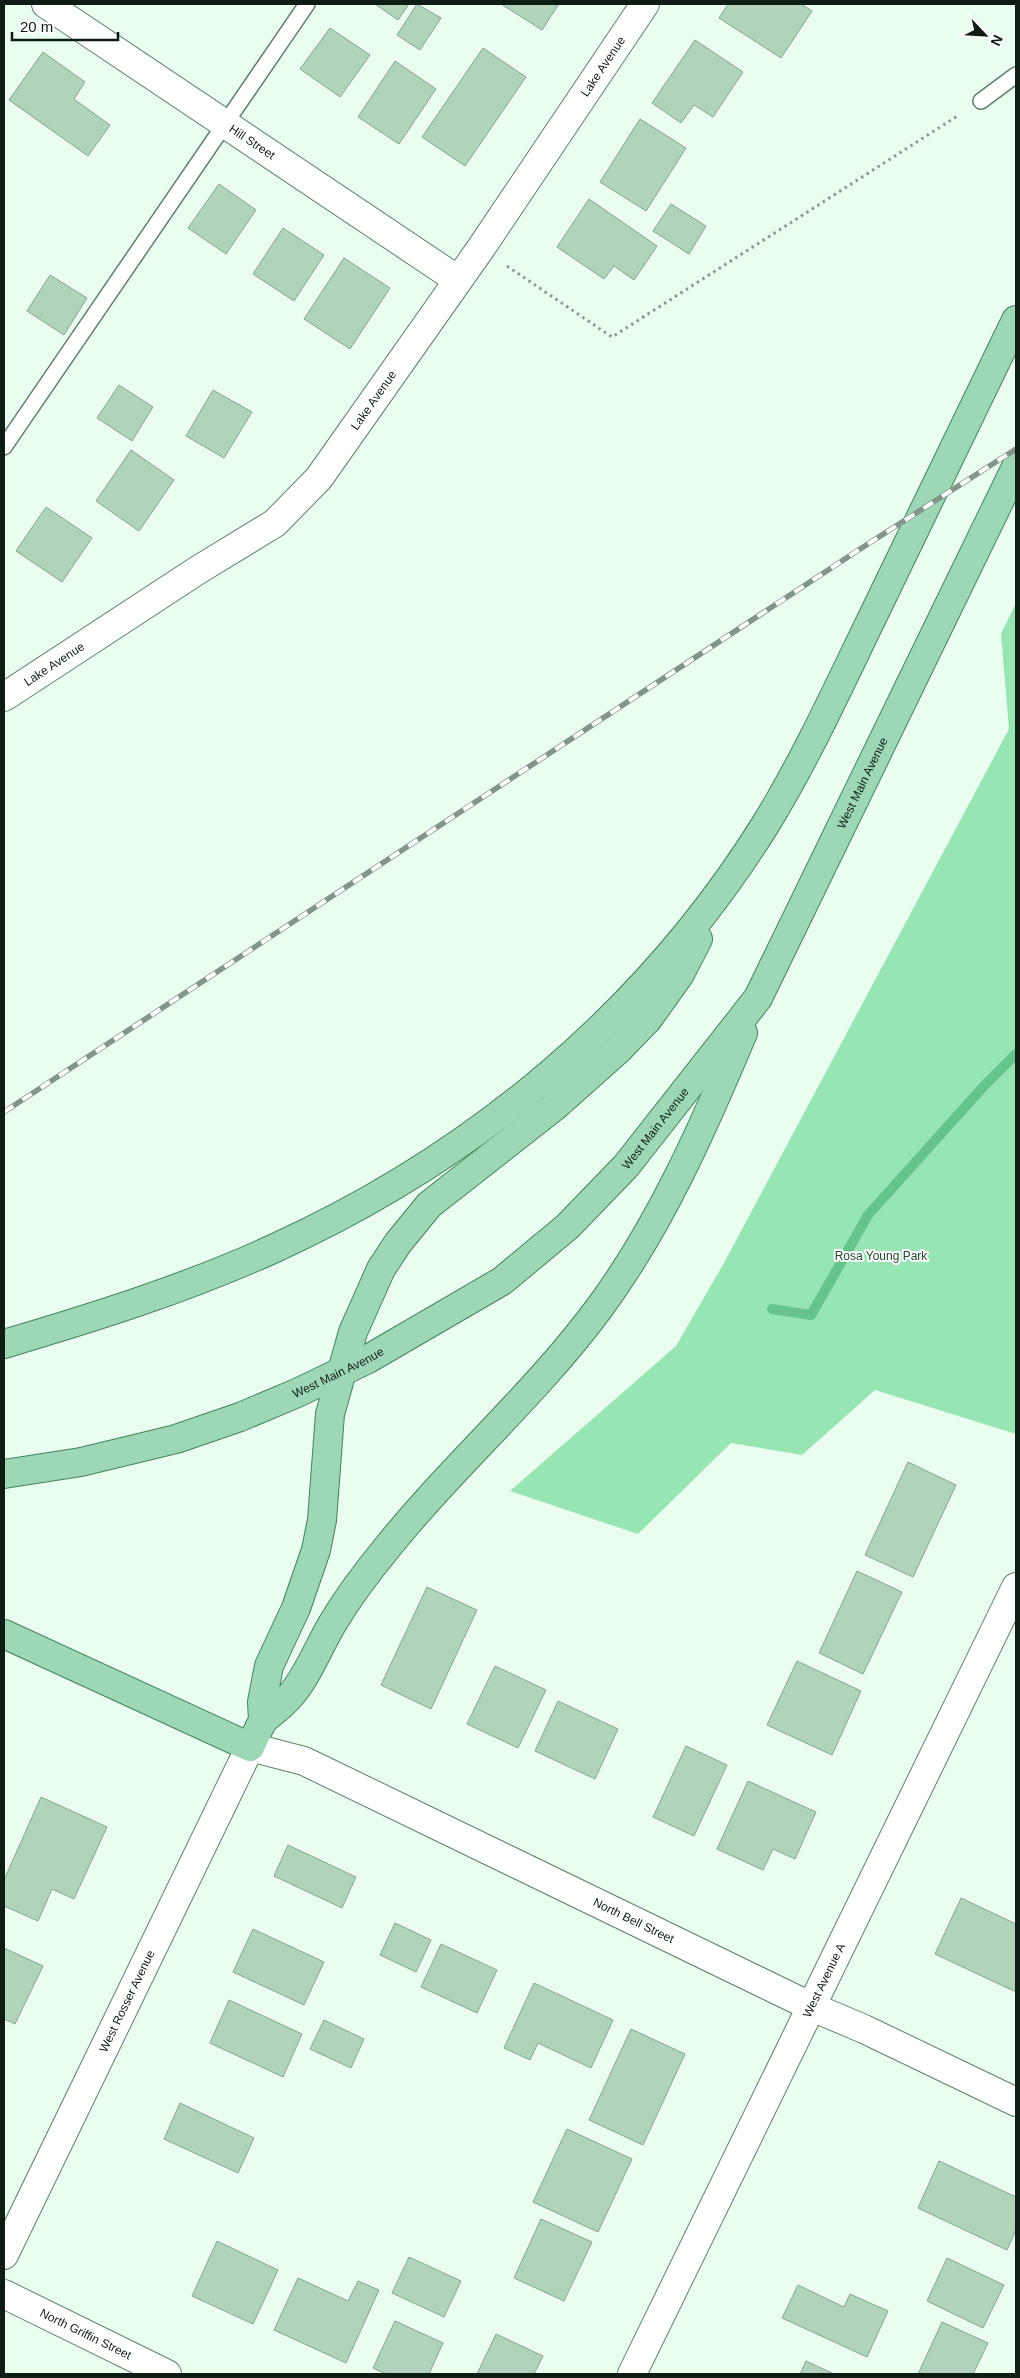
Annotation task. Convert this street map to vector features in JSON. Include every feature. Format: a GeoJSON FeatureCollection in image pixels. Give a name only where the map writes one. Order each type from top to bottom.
{"type":"FeatureCollection","features":[{"type":"Feature","properties":{"kind":"main road"},"geometry":{"type":"LineString","coordinates":[[263,1720],[262,1702],[269,1666],[296,1608],[316,1550],[323,1511],[330,1414],[353,1332],[381,1269],[414,1223],[446,1190],[524,1132],[584,1082],[648,1019],[680,974],[733,874],[768,820],[818,730],[1016,320]]}},
{"type":"Feature","properties":{"kind":"main road","name":"West Main Avenue"},"geometry":{"type":"LineString","coordinates":[[4,1474],[81,1462],[176,1439],[240,1418],[341,1374],[502,1281],[567,1227],[626,1166],[758,998],[1016,468]]}},
{"type":"Feature","properties":{"kind":"main road"},"geometry":{"type":"LineString","coordinates":[[4,1344],[152,1296],[274,1249],[364,1204],[438,1159],[522,1099],[595,1035],[664,962],[733,874]]}},
{"type":"Feature","properties":{"kind":"main road"},"geometry":{"type":"LineString","coordinates":[[4,1634],[250,1747],[263,1720],[279,1708],[296,1689],[334,1621],[385,1549],[437,1489],[546,1372],[599,1308],[621,1277],[678,1178],[710,1113],[758,998]]}},
{"type":"Feature","properties":{"kind":"street","name":"Hill Street"},"geometry":{"type":"LineString","coordinates":[[46,4],[458,280]]}},
{"type":"Feature","properties":{"kind":"street","name":"Lake Avenue"},"geometry":{"type":"LineString","coordinates":[[4,697],[198,570],[275,523],[319,478],[481,248],[645,4]]}},
{"type":"Feature","properties":{"kind":"street","name":"West Avenue A"},"geometry":{"type":"LineString","coordinates":[[632,2374],[1016,1587]]}},
{"type":"Feature","properties":{"kind":"street","name":"North Bell Street"},"geometry":{"type":"LineString","coordinates":[[250,1747],[304,1760],[812,2006],[1016,2102]]}},
{"type":"Feature","properties":{"kind":"street","name":"West Rosser Avenue"},"geometry":{"type":"LineString","coordinates":[[4,2256],[250,1747]]}},
{"type":"Feature","properties":{"kind":"street","name":"North Griffin Street"},"geometry":{"type":"LineString","coordinates":[[4,2294],[167,2374]]}},
{"type":"Feature","properties":{"kind":"lane"},"geometry":{"type":"LineString","coordinates":[[4,447],[307,4]]}},
{"type":"Feature","properties":{"kind":"lane"},"geometry":{"type":"LineString","coordinates":[[981,101],[1016,75]]}},
{"type":"Feature","properties":{"kind":"path"},"geometry":{"type":"LineString","coordinates":[[481,248],[612,337],[981,101]]}},
{"type":"Feature","properties":{"kind":"green space","name":"Rosa Young Park"},"geometry":{"type":"Polygon","coordinates":[[[1016,603],[1016,1434],[875,1390],[802,1455],[731,1443],[638,1534],[510,1491],[676,1346],[724,1263],[1009,729],[1001,634],[1016,603]]]}},
{"type":"Feature","properties":{"kind":"building"},"geometry":{"type":"Polygon","coordinates":[[[375,4],[409,4],[398,20],[375,4]]]}},
{"type":"Feature","properties":{"kind":"building"},"geometry":{"type":"Polygon","coordinates":[[[417,4],[441,18],[420,50],[397,35],[417,4]]]}},
{"type":"Feature","properties":{"kind":"building"},"geometry":{"type":"Polygon","coordinates":[[[501,4],[559,4],[542,30],[501,4]]]}},
{"type":"Feature","properties":{"kind":"building"},"geometry":{"type":"Polygon","coordinates":[[[728,4],[801,4],[812,11],[781,58],[719,18],[728,4]]]}},
{"type":"Feature","properties":{"kind":"building"},"geometry":{"type":"Polygon","coordinates":[[[330,28],[370,55],[340,97],[300,69],[330,28]]]}},
{"type":"Feature","properties":{"kind":"building"},"geometry":{"type":"Polygon","coordinates":[[[695,40],[743,72],[713,117],[694,105],[681,123],[652,103],[695,40]]]}},
{"type":"Feature","properties":{"kind":"building"},"geometry":{"type":"Polygon","coordinates":[[[483,48],[526,77],[465,166],[422,137],[483,48]]]}},
{"type":"Feature","properties":{"kind":"building"},"geometry":{"type":"Polygon","coordinates":[[[43,52],[85,82],[74,99],[110,125],[88,156],[9,100],[43,52]]]}},
{"type":"Feature","properties":{"kind":"building"},"geometry":{"type":"Polygon","coordinates":[[[395,61],[436,89],[399,144],[358,117],[395,61]]]}},
{"type":"Feature","properties":{"kind":"building"},"geometry":{"type":"Polygon","coordinates":[[[640,119],[686,148],[646,211],[600,182],[640,119]]]}},
{"type":"Feature","properties":{"kind":"building"},"geometry":{"type":"Polygon","coordinates":[[[219,184],[256,210],[226,254],[188,228],[219,184]]]}},
{"type":"Feature","properties":{"kind":"building"},"geometry":{"type":"Polygon","coordinates":[[[589,199],[657,246],[634,280],[614,266],[604,279],[557,247],[589,199]]]}},
{"type":"Feature","properties":{"kind":"building"},"geometry":{"type":"Polygon","coordinates":[[[671,204],[706,226],[689,254],[653,231],[671,204]]]}},
{"type":"Feature","properties":{"kind":"building"},"geometry":{"type":"Polygon","coordinates":[[[283,228],[324,255],[294,301],[253,274],[283,228]]]}},
{"type":"Feature","properties":{"kind":"building"},"geometry":{"type":"Polygon","coordinates":[[[344,258],[390,288],[350,349],[304,319],[344,258]]]}},
{"type":"Feature","properties":{"kind":"building"},"geometry":{"type":"Polygon","coordinates":[[[50,275],[87,298],[64,335],[27,311],[50,275]]]}},
{"type":"Feature","properties":{"kind":"building"},"geometry":{"type":"Polygon","coordinates":[[[119,385],[153,407],[132,441],[97,418],[119,385]]]}},
{"type":"Feature","properties":{"kind":"building"},"geometry":{"type":"Polygon","coordinates":[[[213,390],[252,412],[224,458],[186,436],[213,390]]]}},
{"type":"Feature","properties":{"kind":"building"},"geometry":{"type":"Polygon","coordinates":[[[131,450],[174,480],[139,531],[96,501],[131,450]]]}},
{"type":"Feature","properties":{"kind":"building"},"geometry":{"type":"Polygon","coordinates":[[[46,507],[92,538],[62,582],[16,551],[46,507]]]}},
{"type":"Feature","properties":{"kind":"building"},"geometry":{"type":"Polygon","coordinates":[[[908,1462],[956,1485],[913,1577],[865,1555],[908,1462]]]}},
{"type":"Feature","properties":{"kind":"building"},"geometry":{"type":"Polygon","coordinates":[[[857,1571],[902,1592],[863,1674],[819,1653],[857,1571]]]}},
{"type":"Feature","properties":{"kind":"building"},"geometry":{"type":"Polygon","coordinates":[[[427,1587],[477,1610],[431,1709],[381,1685],[427,1587]]]}},
{"type":"Feature","properties":{"kind":"building"},"geometry":{"type":"Polygon","coordinates":[[[797,1661],[861,1691],[832,1755],[767,1725],[797,1661]]]}},
{"type":"Feature","properties":{"kind":"building"},"geometry":{"type":"Polygon","coordinates":[[[495,1666],[546,1690],[518,1748],[467,1724],[495,1666]]]}},
{"type":"Feature","properties":{"kind":"building"},"geometry":{"type":"Polygon","coordinates":[[[558,1701],[618,1729],[595,1779],[535,1751],[558,1701]]]}},
{"type":"Feature","properties":{"kind":"building"},"geometry":{"type":"Polygon","coordinates":[[[686,1746],[727,1765],[694,1836],[653,1817],[686,1746]]]}},
{"type":"Feature","properties":{"kind":"building"},"geometry":{"type":"Polygon","coordinates":[[[748,1781],[816,1812],[795,1859],[773,1849],[763,1870],[717,1849],[748,1781]]]}},
{"type":"Feature","properties":{"kind":"building"},"geometry":{"type":"Polygon","coordinates":[[[41,1797],[107,1827],[74,1899],[52,1889],[38,1921],[4,1906],[4,1880],[41,1797]]]}},
{"type":"Feature","properties":{"kind":"building"},"geometry":{"type":"Polygon","coordinates":[[[288,1845],[356,1877],[342,1908],[274,1876],[288,1845]]]}},
{"type":"Feature","properties":{"kind":"building"},"geometry":{"type":"Polygon","coordinates":[[[961,1898],[1016,1924],[1016,1992],[935,1954],[961,1898]]]}},
{"type":"Feature","properties":{"kind":"building"},"geometry":{"type":"Polygon","coordinates":[[[395,1923],[431,1940],[416,1972],[380,1955],[395,1923]]]}},
{"type":"Feature","properties":{"kind":"building"},"geometry":{"type":"Polygon","coordinates":[[[253,1929],[324,1962],[304,2005],[233,1972],[253,1929]]]}},
{"type":"Feature","properties":{"kind":"building"},"geometry":{"type":"Polygon","coordinates":[[[441,1944],[497,1970],[477,2013],[421,1987],[441,1944]]]}},
{"type":"Feature","properties":{"kind":"building"},"geometry":{"type":"Polygon","coordinates":[[[4,1948],[43,1966],[15,2024],[4,2019],[4,1948]]]}},
{"type":"Feature","properties":{"kind":"building"},"geometry":{"type":"Polygon","coordinates":[[[534,1983],[613,2020],[591,2068],[538,2043],[530,2060],[504,2048],[534,1983]]]}},
{"type":"Feature","properties":{"kind":"building"},"geometry":{"type":"Polygon","coordinates":[[[229,2000],[302,2034],[283,2077],[210,2043],[229,2000]]]}},
{"type":"Feature","properties":{"kind":"building"},"geometry":{"type":"Polygon","coordinates":[[[324,2020],[364,2039],[351,2068],[310,2049],[324,2020]]]}},
{"type":"Feature","properties":{"kind":"building"},"geometry":{"type":"Polygon","coordinates":[[[631,2029],[685,2054],[643,2145],[589,2120],[631,2029]]]}},
{"type":"Feature","properties":{"kind":"building"},"geometry":{"type":"Polygon","coordinates":[[[180,2103],[254,2138],[238,2173],[164,2139],[180,2103]]]}},
{"type":"Feature","properties":{"kind":"building"},"geometry":{"type":"Polygon","coordinates":[[[567,2129],[632,2159],[598,2232],[533,2202],[567,2129]]]}},
{"type":"Feature","properties":{"kind":"building"},"geometry":{"type":"Polygon","coordinates":[[[939,2161],[1016,2197],[1016,2230],[1007,2250],[918,2208],[939,2161]]]}},
{"type":"Feature","properties":{"kind":"building"},"geometry":{"type":"Polygon","coordinates":[[[541,2219],[592,2242],[564,2301],[514,2278],[541,2219]]]}},
{"type":"Feature","properties":{"kind":"building"},"geometry":{"type":"Polygon","coordinates":[[[217,2241],[278,2270],[253,2324],[192,2296],[217,2241]]]}},
{"type":"Feature","properties":{"kind":"building"},"geometry":{"type":"Polygon","coordinates":[[[409,2257],[461,2281],[444,2317],[392,2293],[409,2257]]]}},
{"type":"Feature","properties":{"kind":"building"},"geometry":{"type":"Polygon","coordinates":[[[947,2258],[1004,2285],[983,2328],[927,2301],[947,2258]]]}},
{"type":"Feature","properties":{"kind":"building"},"geometry":{"type":"Polygon","coordinates":[[[298,2278],[348,2301],[358,2281],[379,2290],[346,2363],[274,2330],[298,2278]]]}},
{"type":"Feature","properties":{"kind":"building"},"geometry":{"type":"Polygon","coordinates":[[[798,2285],[844,2307],[850,2294],[888,2311],[867,2357],[782,2318],[798,2285]]]}},
{"type":"Feature","properties":{"kind":"building"},"geometry":{"type":"Polygon","coordinates":[[[395,2321],[443,2343],[429,2374],[386,2374],[373,2368],[395,2321]]]}},
{"type":"Feature","properties":{"kind":"building"},"geometry":{"type":"Polygon","coordinates":[[[942,2322],[988,2343],[973,2374],[918,2374],[942,2322]]]}},
{"type":"Feature","properties":{"kind":"building"},"geometry":{"type":"Polygon","coordinates":[[[496,2334],[543,2356],[534,2374],[477,2374],[496,2334]]]}},
{"type":"Feature","properties":{"kind":"building"},"geometry":{"type":"Polygon","coordinates":[[[806,2361],[834,2374],[800,2374],[806,2361]]]}},
{"type":"Feature","properties":{"kind":"waterway"},"geometry":{"type":"LineString","coordinates":[[772,1309],[811,1315],[868,1215],[983,1087],[1016,1054]]}},
{"type":"Feature","properties":{"kind":"railway"},"geometry":{"type":"LineString","coordinates":[[4,1112],[857,551],[1016,449]]}}]}
